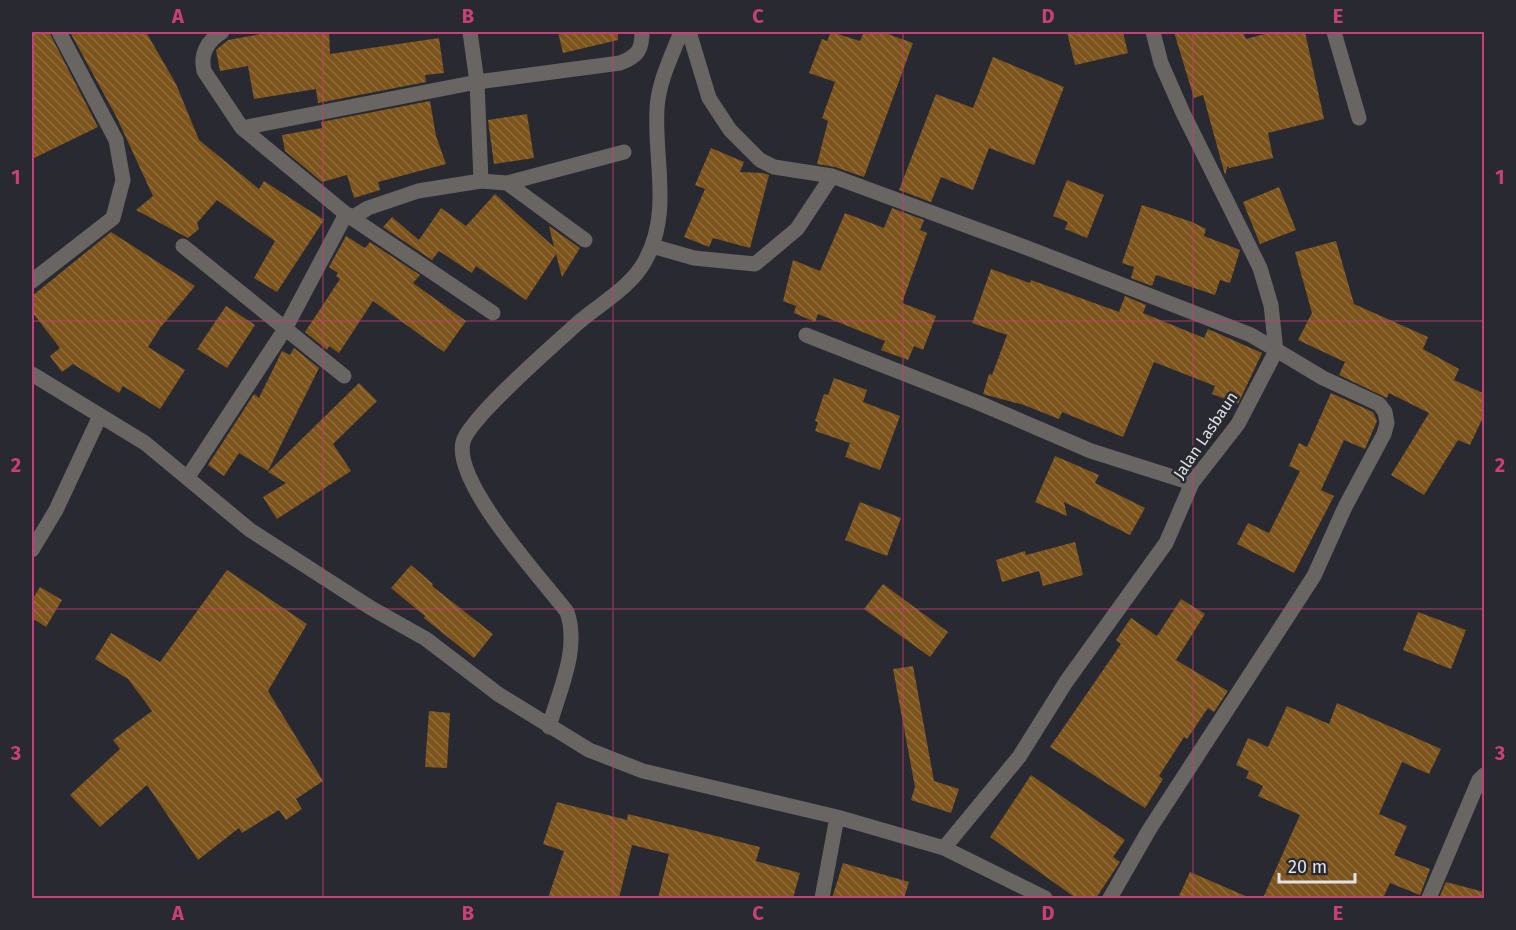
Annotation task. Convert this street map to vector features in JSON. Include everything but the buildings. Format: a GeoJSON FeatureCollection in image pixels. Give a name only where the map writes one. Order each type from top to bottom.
{"type":"FeatureCollection","features":[{"type":"Feature","properties":{"kind":"street"},"geometry":{"type":"LineString","coordinates":[[32,280],[113,218],[123,180],[116,140],[59,32]]}},
{"type":"Feature","properties":{"kind":"street"},"geometry":{"type":"LineString","coordinates":[[222,32],[211,38],[202,61],[204,71],[242,128],[346,214],[493,313]]}},
{"type":"Feature","properties":{"kind":"street"},"geometry":{"type":"LineString","coordinates":[[470,32],[477,82],[481,181]]}},
{"type":"Feature","properties":{"kind":"street"},"geometry":{"type":"LineString","coordinates":[[242,128],[477,82],[620,63],[635,58],[642,47],[642,32]]}},
{"type":"Feature","properties":{"kind":"street"},"geometry":{"type":"LineString","coordinates":[[549,727],[572,646],[573,628],[567,612],[481,501],[463,462],[464,441],[469,428],[555,344],[628,283],[645,262],[661,204],[657,108],[667,68],[681,32]]}},
{"type":"Feature","properties":{"kind":"street"},"geometry":{"type":"LineString","coordinates":[[689,32],[709,98],[746,148],[774,167],[832,176],[1030,249],[1240,331],[1379,404],[1385,412],[1388,423],[1314,576],[1149,830],[1110,898]]}},
{"type":"Feature","properties":{"kind":"street"},"geometry":{"type":"LineString","coordinates":[[1153,32],[1161,63],[1183,113],[1260,268],[1271,305],[1276,351]]}},
{"type":"Feature","properties":{"kind":"street"},"geometry":{"type":"LineString","coordinates":[[1334,32],[1359,118]]}},
{"type":"Feature","properties":{"kind":"street"},"geometry":{"type":"LineString","coordinates":[[346,214],[353,217],[368,208],[418,191],[481,181],[507,183],[624,152]]}},
{"type":"Feature","properties":{"kind":"street"},"geometry":{"type":"LineString","coordinates":[[651,246],[694,258],[756,264],[797,229],[832,176]]}},
{"type":"Feature","properties":{"kind":"street"},"geometry":{"type":"LineString","coordinates":[[507,183],[585,240]]}},
{"type":"Feature","properties":{"kind":"street"},"geometry":{"type":"LineString","coordinates":[[188,477],[285,329],[346,214]]}},
{"type":"Feature","properties":{"kind":"street"},"geometry":{"type":"LineString","coordinates":[[183,246],[344,376]]}},
{"type":"Feature","properties":{"kind":"street"},"geometry":{"type":"LineString","coordinates":[[806,335],[979,403],[1091,451],[1192,483]]}},
{"type":"Feature","properties":{"kind":"street","name":"Jalan Lasbaun"},"geometry":{"type":"LineString","coordinates":[[944,848],[1019,757],[1066,682],[1166,543],[1192,483],[1238,424],[1276,351]]}},
{"type":"Feature","properties":{"kind":"street"},"geometry":{"type":"LineString","coordinates":[[32,374],[145,443],[250,530],[371,608],[426,639],[498,694],[589,750],[643,771],[837,817],[944,848],[1045,898]]}},
{"type":"Feature","properties":{"kind":"street"},"geometry":{"type":"LineString","coordinates":[[32,550],[56,510],[100,416]]}},
{"type":"Feature","properties":{"kind":"street"},"geometry":{"type":"LineString","coordinates":[[1429,898],[1479,780],[1485,775]]}},
{"type":"Feature","properties":{"kind":"street"},"geometry":{"type":"LineString","coordinates":[[822,898],[837,817]]}}]}
